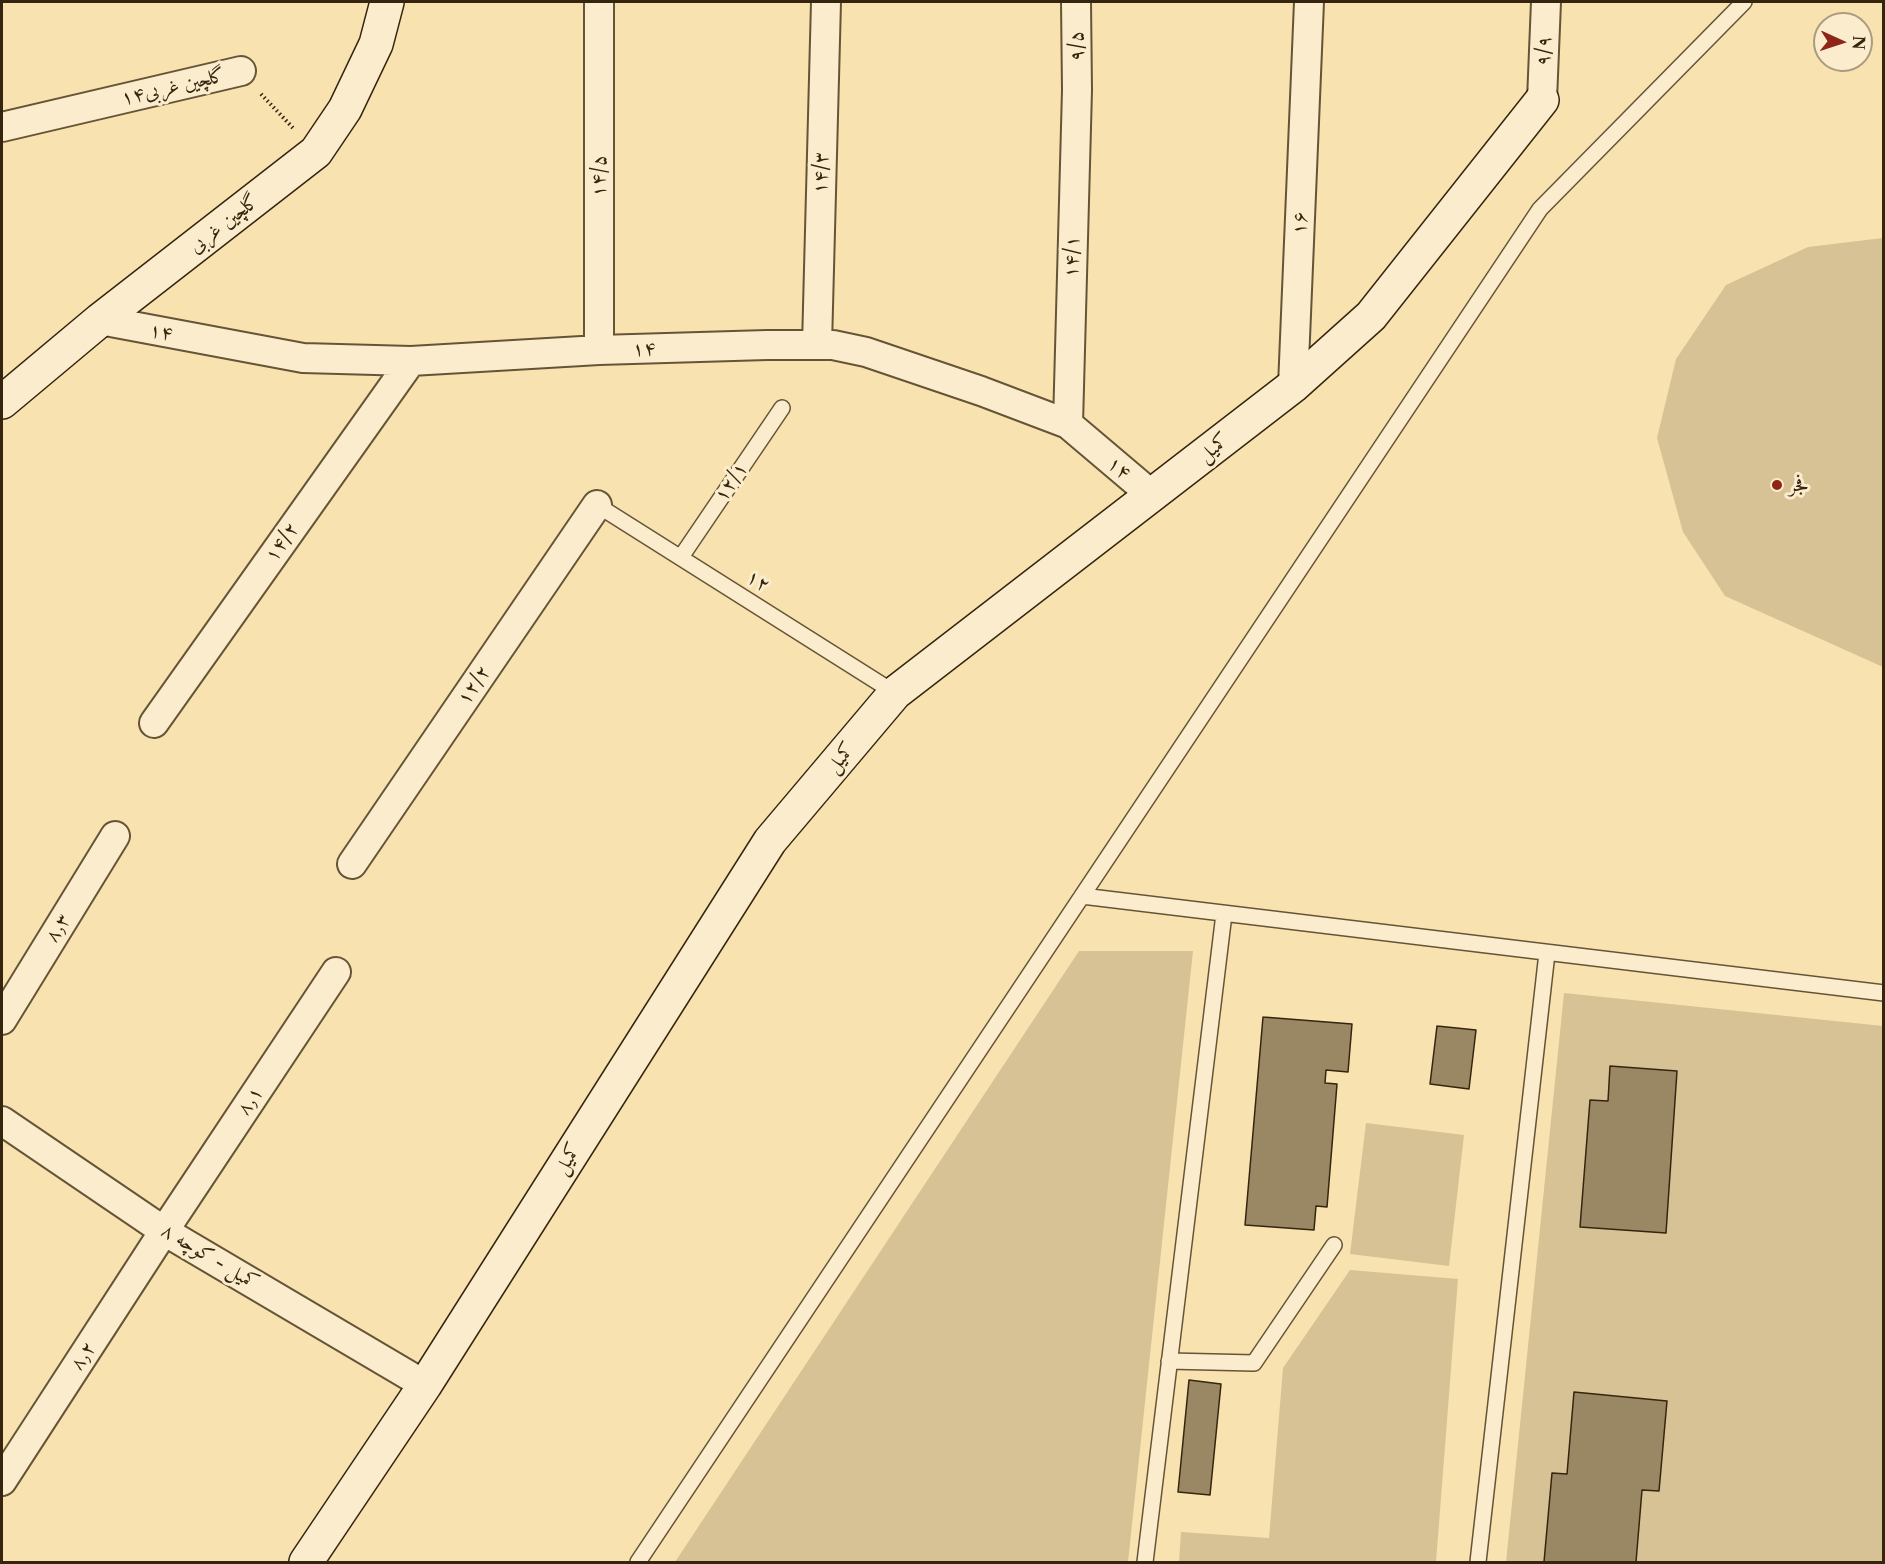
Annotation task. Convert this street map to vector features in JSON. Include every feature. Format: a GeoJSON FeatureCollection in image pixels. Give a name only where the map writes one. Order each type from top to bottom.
{"type":"FeatureCollection","features":[{"type":"Feature","properties":{"kind":"street","name":"گلچین غربی"},"geometry":{"type":"LineString","coordinates":[[2,402],[100,320],[316,152],[345,109],[376,44],[387,2]]}},
{"type":"Feature","properties":{"kind":"street","name":"۱۴/۵"},"geometry":{"type":"LineString","coordinates":[[599,2],[599,350]]}},
{"type":"Feature","properties":{"kind":"street","name":"۱۴/۳"},"geometry":{"type":"LineString","coordinates":[[817,345],[826,2]]}},
{"type":"Feature","properties":{"kind":"street","name":"۹/۵"},"geometry":{"type":"LineString","coordinates":[[1076,2],[1077,90]]}},
{"type":"Feature","properties":{"kind":"street","name":"۱۶"},"geometry":{"type":"LineString","coordinates":[[1293,386],[1309,2]]}},
{"type":"Feature","properties":{"kind":"street","name":"۹/۹"},"geometry":{"type":"LineString","coordinates":[[1542,100],[1546,2]]}},
{"type":"Feature","properties":{"kind":"street","name":"گلچین غربی۱۴"},"geometry":{"type":"LineString","coordinates":[[2,127],[240,71]]}},
{"type":"Feature","properties":{"kind":"street","name":"۱۴/۱"},"geometry":{"type":"LineString","coordinates":[[1068,424],[1077,90]]}},
{"type":"Feature","properties":{"kind":"street","name":"کمیل"},"geometry":{"type":"LineString","coordinates":[[306,1563],[425,1384],[770,841],[895,693],[1293,386],[1371,316],[1542,100]]}},
{"type":"Feature","properties":{"kind":"street","name":"۱۴"},"geometry":{"type":"LineString","coordinates":[[100,320],[303,358],[411,361],[599,350],[833,345],[866,352],[981,391],[1068,424],[1153,496]]}},
{"type":"Feature","properties":{"kind":"street","name":"۱۴/۲"},"geometry":{"type":"LineString","coordinates":[[154,723],[411,361]]}},
{"type":"Feature","properties":{"kind":"street","name":"۱۲/۲"},"geometry":{"type":"LineString","coordinates":[[352,864],[597,506]]}},
{"type":"Feature","properties":{"kind":"street","name":"۸٫۳"},"geometry":{"type":"LineString","coordinates":[[2,1020],[115,836]]}},
{"type":"Feature","properties":{"kind":"street","name":"۸٫۱"},"geometry":{"type":"LineString","coordinates":[[164,1231],[336,972]]}},
{"type":"Feature","properties":{"kind":"street","name":"کمیل - کوچه ۸"},"geometry":{"type":"LineString","coordinates":[[2,1121],[164,1231],[425,1384]]}},
{"type":"Feature","properties":{"kind":"street","name":"۸٫۲"},"geometry":{"type":"LineString","coordinates":[[2,1481],[164,1231]]}},
{"type":"Feature","properties":{"kind":"lane"},"geometry":{"type":"LineString","coordinates":[[638,1563],[1540,209],[1744,2]]}},
{"type":"Feature","properties":{"kind":"lane","name":"۱۲/۱"},"geometry":{"type":"LineString","coordinates":[[681,557],[782,408]]}},
{"type":"Feature","properties":{"kind":"lane","name":"۱۲"},"geometry":{"type":"LineString","coordinates":[[597,506],[895,693]]}},
{"type":"Feature","properties":{"kind":"lane"},"geometry":{"type":"LineString","coordinates":[[1082,896],[1884,993]]}},
{"type":"Feature","properties":{"kind":"lane"},"geometry":{"type":"LineString","coordinates":[[1145,1563],[1224,914]]}},
{"type":"Feature","properties":{"kind":"lane"},"geometry":{"type":"LineString","coordinates":[[1478,1563],[1547,953]]}},
{"type":"Feature","properties":{"kind":"lane"},"geometry":{"type":"LineString","coordinates":[[1169,1360],[1254,1363],[1334,1245]]}},
{"type":"Feature","properties":{"kind":"path","name":"گلچین غربی۱۴"},"geometry":{"type":"LineString","coordinates":[[240,71],[316,152]]}},
{"type":"Feature","properties":{"kind":"shaded area","name":"فجر"},"geometry":{"type":"Polygon","coordinates":[[[1884,238],[1883,667],[1725,596],[1683,532],[1657,438],[1676,359],[1726,285],[1808,247],[1884,238]]]}},
{"type":"Feature","properties":{"kind":"shaded area"},"geometry":{"type":"Polygon","coordinates":[[[1079,951],[1193,951],[1128,1562],[675,1562],[1079,951]]]}},
{"type":"Feature","properties":{"kind":"shaded area"},"geometry":{"type":"Polygon","coordinates":[[[1564,993],[1883,1026],[1883,1562],[1506,1562],[1564,993]]]}},
{"type":"Feature","properties":{"kind":"shaded area"},"geometry":{"type":"Polygon","coordinates":[[[1366,1123],[1464,1135],[1449,1266],[1350,1254],[1366,1123]]]}},
{"type":"Feature","properties":{"kind":"shaded area"},"geometry":{"type":"Polygon","coordinates":[[[1350,1270],[1458,1279],[1436,1562],[1179,1562],[1181,1532],[1269,1538],[1283,1368],[1350,1270]]]}},
{"type":"Feature","properties":{"kind":"building"},"geometry":{"type":"Polygon","coordinates":[[[1263,1017],[1352,1024],[1348,1072],[1326,1070],[1325,1083],[1337,1084],[1327,1207],[1316,1206],[1314,1230],[1245,1225],[1263,1017]]]}},
{"type":"Feature","properties":{"kind":"building"},"geometry":{"type":"Polygon","coordinates":[[[1437,1026],[1476,1030],[1469,1089],[1430,1084],[1437,1026]]]}},
{"type":"Feature","properties":{"kind":"building"},"geometry":{"type":"Polygon","coordinates":[[[1610,1066],[1677,1071],[1666,1233],[1580,1227],[1590,1100],[1608,1101],[1610,1066]]]}},
{"type":"Feature","properties":{"kind":"building"},"geometry":{"type":"Polygon","coordinates":[[[1189,1380],[1221,1384],[1210,1495],[1178,1492],[1189,1380]]]}},
{"type":"Feature","properties":{"kind":"building"},"geometry":{"type":"Polygon","coordinates":[[[1574,1392],[1667,1401],[1659,1491],[1642,1490],[1636,1562],[1544,1562],[1552,1473],[1567,1474],[1574,1392]]]}},
{"type":"Feature","properties":{"kind":"place","name":"فجر"},"geometry":{"type":"Point","coordinates":[1777,485]}}]}
